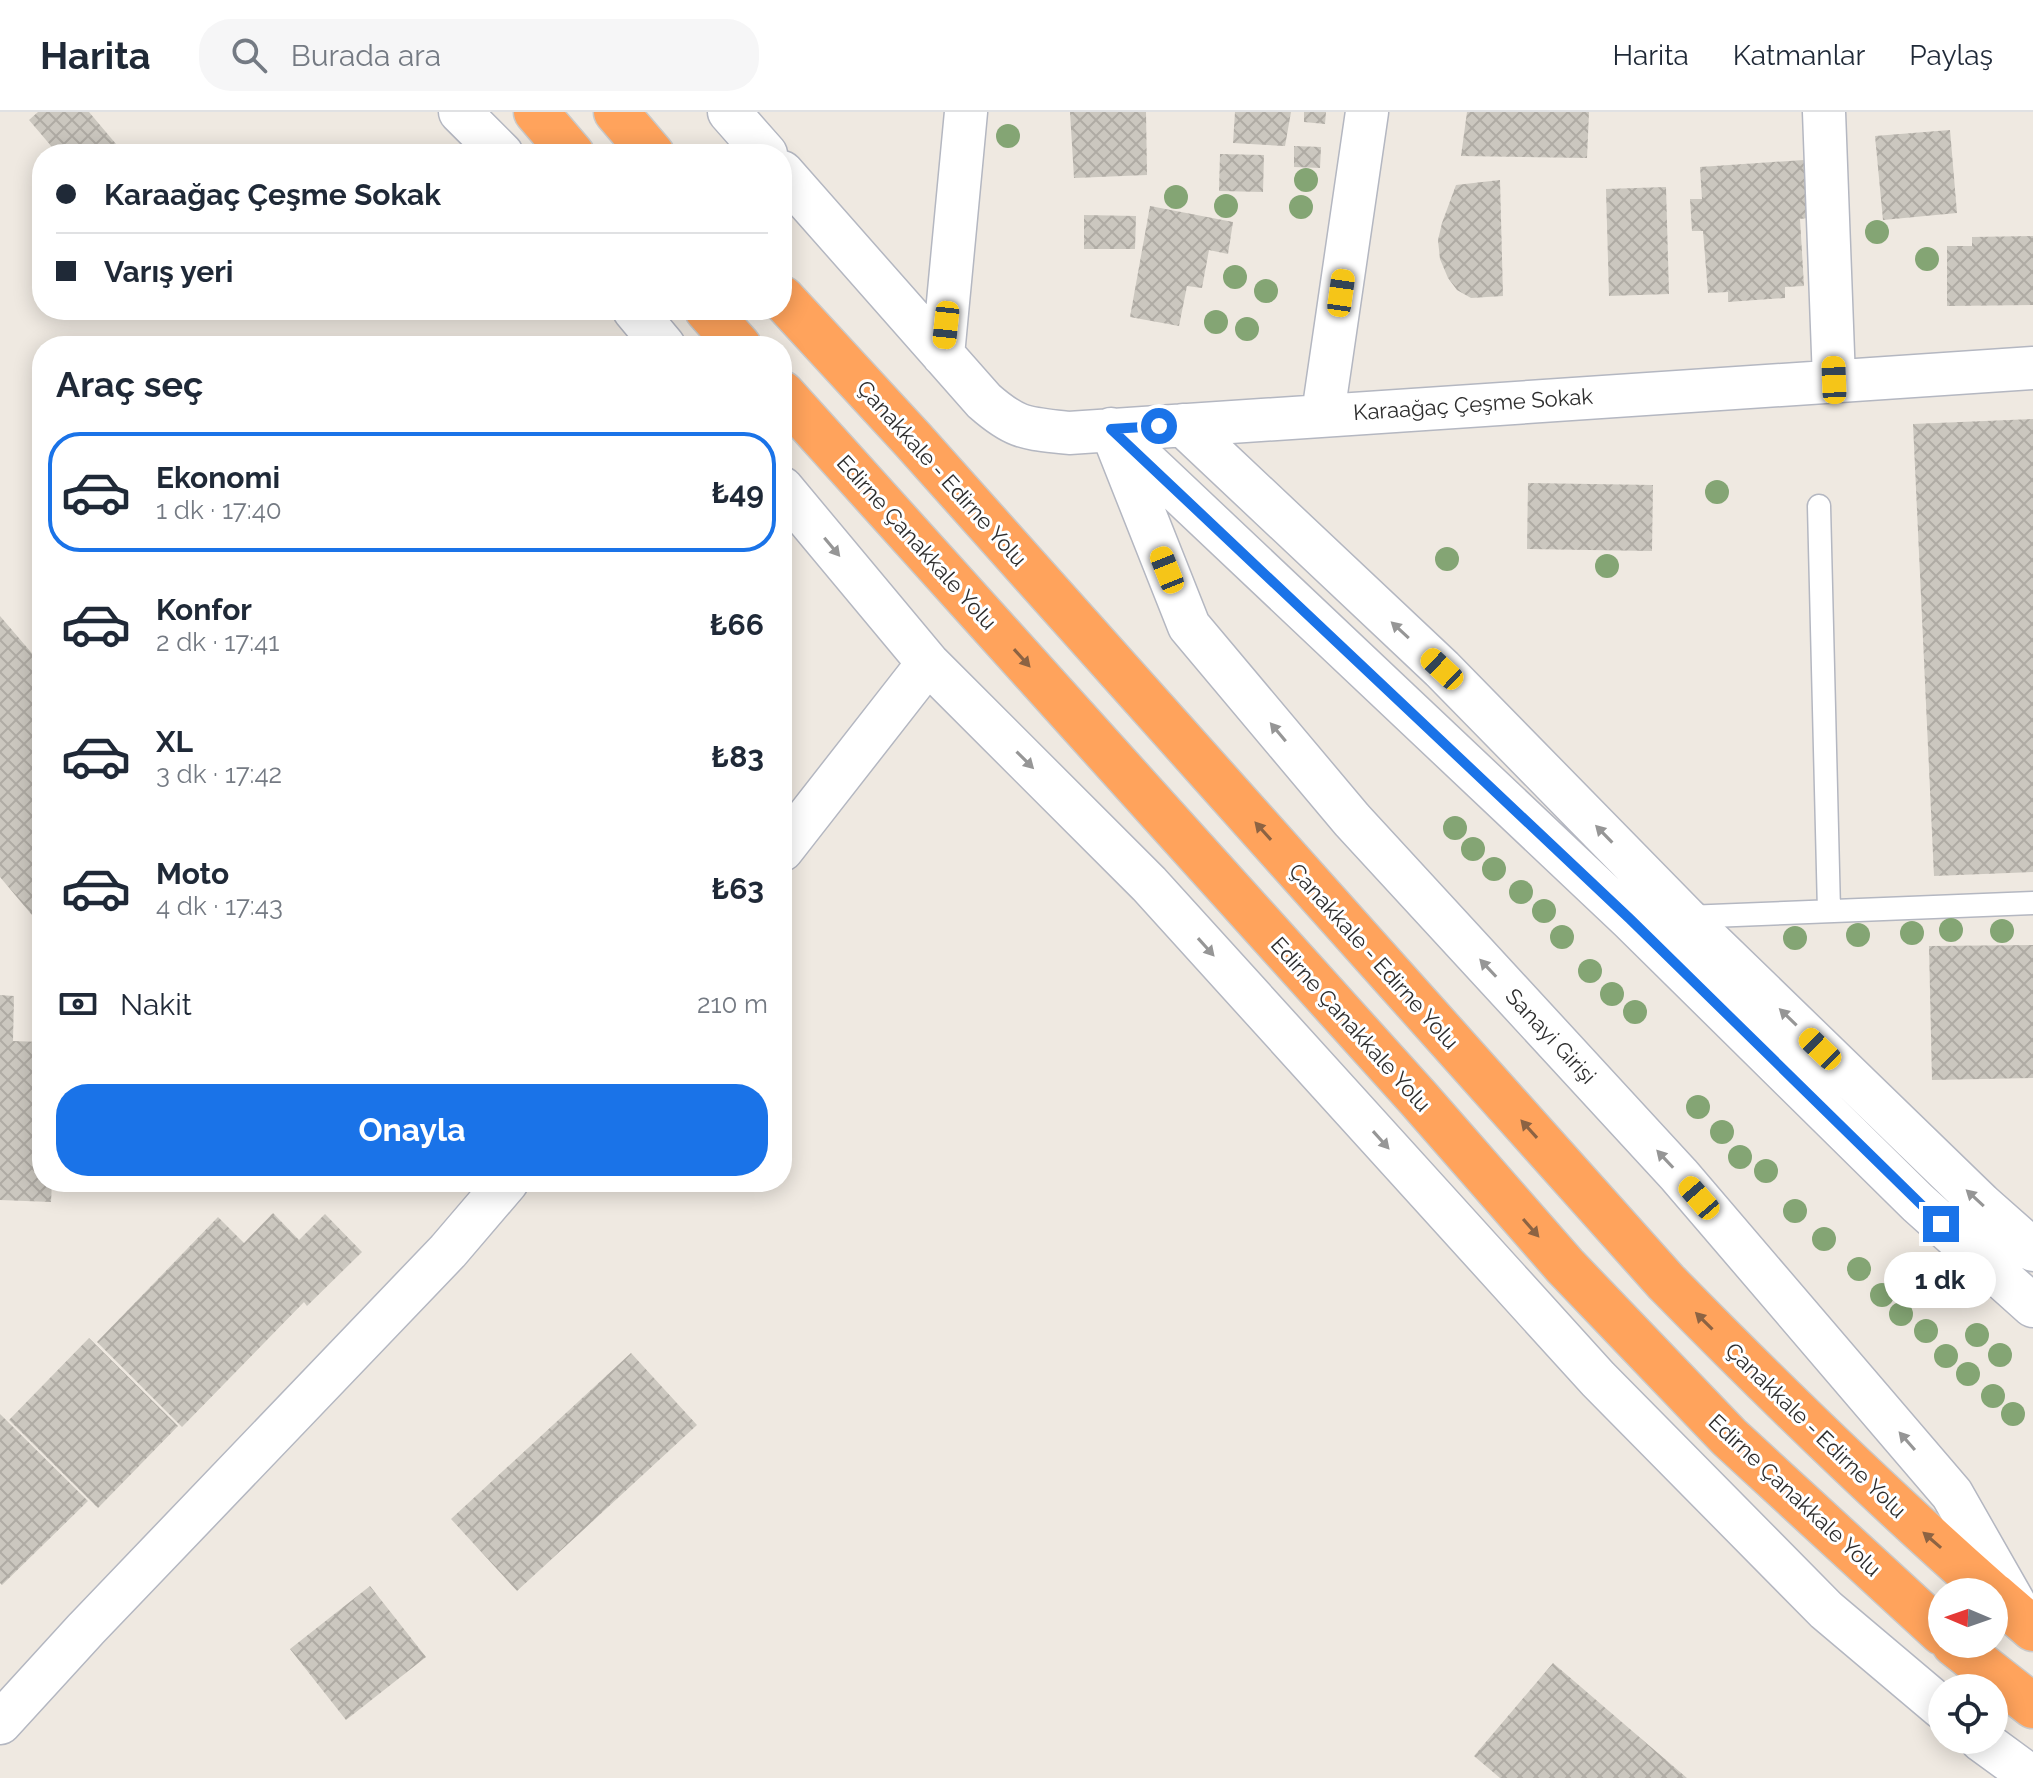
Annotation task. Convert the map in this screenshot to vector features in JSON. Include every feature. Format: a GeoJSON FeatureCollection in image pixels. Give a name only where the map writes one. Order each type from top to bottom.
{"type":"FeatureCollection","features":[{"type":"Feature","properties":{"kind":"highway"},"geometry":{"type":"LineString","coordinates":[[536,112],[563,144]]}},
{"type":"Feature","properties":{"kind":"highway"},"geometry":{"type":"LineString","coordinates":[[616,112],[643,144]]}},
{"type":"Feature","properties":{"kind":"highway","name":"Çanakkale - Edirne Yolu"},"geometry":{"type":"LineString","coordinates":[[792,309],[935,464],[1666,1282],[1841,1456],[2011,1610]]}},
{"type":"Feature","properties":{"kind":"highway"},"geometry":{"type":"LineString","coordinates":[[716,320],[730,336]]}},
{"type":"Feature","properties":{"kind":"highway","name":"Edirne Çanakkale Yolu"},"geometry":{"type":"LineString","coordinates":[[792,404],[1418,1098],[1565,1266],[1729,1437],[1928,1620]]}},
{"type":"Feature","properties":{"kind":"highway"},"geometry":{"type":"LineString","coordinates":[[1972,1658],[2033,1706]]}},
{"type":"Feature","properties":{"kind":"street"},"geometry":{"type":"LineString","coordinates":[[460,112],[492,144]]}},
{"type":"Feature","properties":{"kind":"street"},"geometry":{"type":"LineString","coordinates":[[729,112],[757,144]]}},
{"type":"Feature","properties":{"kind":"street"},"geometry":{"type":"LineString","coordinates":[[943,355],[966,112]]}},
{"type":"Feature","properties":{"kind":"street"},"geometry":{"type":"LineString","coordinates":[[1323,414],[1367,112]]}},
{"type":"Feature","properties":{"kind":"street"},"geometry":{"type":"LineString","coordinates":[[1824,112],[1834,380]]}},
{"type":"Feature","properties":{"kind":"street","name":"Karaağaç Çeşme Sokak"},"geometry":{"type":"LineString","coordinates":[[792,183],[984,401],[1007,422],[1030,428],[1069,433],[2033,368]]}},
{"type":"Feature","properties":{"kind":"street"},"geometry":{"type":"LineString","coordinates":[[642,320],[656,336]]}},
{"type":"Feature","properties":{"kind":"street"},"geometry":{"type":"LineString","coordinates":[[1183,425],[1442,669],[1685,917],[2033,1250]]}},
{"type":"Feature","properties":{"kind":"street"},"geometry":{"type":"LineString","coordinates":[[1111,429],[1630,919],[1918,1203],[2033,1306]]}},
{"type":"Feature","properties":{"kind":"street","name":"Sanayi Girişi"},"geometry":{"type":"LineString","coordinates":[[1111,429],[1189,626],[1352,820],[1679,1175],[1952,1494],[2011,1610]]}},
{"type":"Feature","properties":{"kind":"street"},"geometry":{"type":"LineString","coordinates":[[792,500],[928,663],[1149,884],[1598,1379],[1826,1610],[1928,1696]]}},
{"type":"Feature","properties":{"kind":"street"},"geometry":{"type":"LineString","coordinates":[[792,837],[928,663]]}},
{"type":"Feature","properties":{"kind":"street"},"geometry":{"type":"LineString","coordinates":[[0,1723],[448,1251],[498,1192]]}},
{"type":"Feature","properties":{"kind":"street"},"geometry":{"type":"LineString","coordinates":[[2000,1754],[2033,1778]]}},
{"type":"Feature","properties":{"kind":"lane"},"geometry":{"type":"LineString","coordinates":[[1819,506],[1829,911]]}},
{"type":"Feature","properties":{"kind":"lane"},"geometry":{"type":"LineString","coordinates":[[1630,919],[2033,903]]}},
{"type":"Feature","properties":{"kind":"building"},"geometry":{"type":"Polygon","coordinates":[[[38,112],[89,112],[116,144],[49,144],[29,120],[38,112]]]}},
{"type":"Feature","properties":{"kind":"building"},"geometry":{"type":"Polygon","coordinates":[[[1070,112],[1146,112],[1147,175],[1074,178],[1070,112]]]}},
{"type":"Feature","properties":{"kind":"building"},"geometry":{"type":"Polygon","coordinates":[[[1235,112],[1291,112],[1285,146],[1233,143],[1235,112]]]}},
{"type":"Feature","properties":{"kind":"building"},"geometry":{"type":"Polygon","coordinates":[[[1304,112],[1326,112],[1325,124],[1304,122],[1304,112]]]}},
{"type":"Feature","properties":{"kind":"building"},"geometry":{"type":"Polygon","coordinates":[[[1467,112],[1589,112],[1587,158],[1461,156],[1467,112]]]}},
{"type":"Feature","properties":{"kind":"building"},"geometry":{"type":"Polygon","coordinates":[[[1950,130],[1957,213],[1883,220],[1875,136],[1950,130]]]}},
{"type":"Feature","properties":{"kind":"building"},"geometry":{"type":"Polygon","coordinates":[[[1294,146],[1321,147],[1320,168],[1294,167],[1294,146]]]}},
{"type":"Feature","properties":{"kind":"building"},"geometry":{"type":"Polygon","coordinates":[[[1220,154],[1264,155],[1263,192],[1219,191],[1220,154]]]}},
{"type":"Feature","properties":{"kind":"building"},"geometry":{"type":"Polygon","coordinates":[[[1804,160],[1808,218],[1800,219],[1804,286],[1785,287],[1785,298],[1728,302],[1728,292],[1708,293],[1703,231],[1692,231],[1690,199],[1702,199],[1700,167],[1804,160]]]}},
{"type":"Feature","properties":{"kind":"building"},"geometry":{"type":"Polygon","coordinates":[[[1500,180],[1503,296],[1471,298],[1457,290],[1440,259],[1438,240],[1442,223],[1456,185],[1500,180]]]}},
{"type":"Feature","properties":{"kind":"building"},"geometry":{"type":"Polygon","coordinates":[[[1666,187],[1669,294],[1609,296],[1606,189],[1666,187]]]}},
{"type":"Feature","properties":{"kind":"building"},"geometry":{"type":"Polygon","coordinates":[[[1150,206],[1233,222],[1228,254],[1209,250],[1202,288],[1187,286],[1179,326],[1130,317],[1150,206]]]}},
{"type":"Feature","properties":{"kind":"building"},"geometry":{"type":"Polygon","coordinates":[[[1084,215],[1136,216],[1135,249],[1084,249],[1084,215]]]}},
{"type":"Feature","properties":{"kind":"building"},"geometry":{"type":"Polygon","coordinates":[[[2033,236],[2033,305],[1947,306],[1947,246],[1972,246],[1972,237],[2033,236]]]}},
{"type":"Feature","properties":{"kind":"building"},"geometry":{"type":"Polygon","coordinates":[[[2033,419],[2033,872],[1934,876],[1913,424],[2033,419]]]}},
{"type":"Feature","properties":{"kind":"building"},"geometry":{"type":"Polygon","coordinates":[[[1528,483],[1653,485],[1652,551],[1527,549],[1528,483]]]}},
{"type":"Feature","properties":{"kind":"building"},"geometry":{"type":"Polygon","coordinates":[[[0,616],[32,653],[32,915],[0,877],[0,616]]]}},
{"type":"Feature","properties":{"kind":"building"},"geometry":{"type":"Polygon","coordinates":[[[2033,945],[2033,1078],[1932,1080],[1929,946],[2033,945]]]}},
{"type":"Feature","properties":{"kind":"building"},"geometry":{"type":"Polygon","coordinates":[[[0,995],[14,996],[13,1041],[32,1042],[32,1192],[52,1192],[51,1202],[0,1200],[0,995]]]}},
{"type":"Feature","properties":{"kind":"building"},"geometry":{"type":"Polygon","coordinates":[[[273,1213],[299,1240],[325,1214],[362,1252],[307,1306],[304,1302],[182,1427],[97,1342],[218,1217],[244,1243],[273,1213]]]}},
{"type":"Feature","properties":{"kind":"building"},"geometry":{"type":"Polygon","coordinates":[[[89,1338],[178,1426],[98,1508],[9,1420],[89,1338]]]}},
{"type":"Feature","properties":{"kind":"building"},"geometry":{"type":"Polygon","coordinates":[[[631,1353],[697,1425],[517,1591],[451,1519],[631,1353]]]}},
{"type":"Feature","properties":{"kind":"building"},"geometry":{"type":"Polygon","coordinates":[[[0,1414],[88,1501],[2,1585],[0,1583],[0,1414]]]}},
{"type":"Feature","properties":{"kind":"building"},"geometry":{"type":"Polygon","coordinates":[[[370,1586],[426,1657],[346,1720],[290,1649],[370,1586]]]}},
{"type":"Feature","properties":{"kind":"building"},"geometry":{"type":"Polygon","coordinates":[[[1553,1663],[1687,1778],[1500,1778],[1474,1756],[1553,1663]]]}},
{"type":"Feature","properties":{"kind":"route"},"geometry":{"type":"LineString","coordinates":[[1159,426],[1111,429],[1630,919],[1941,1224]]}}]}
